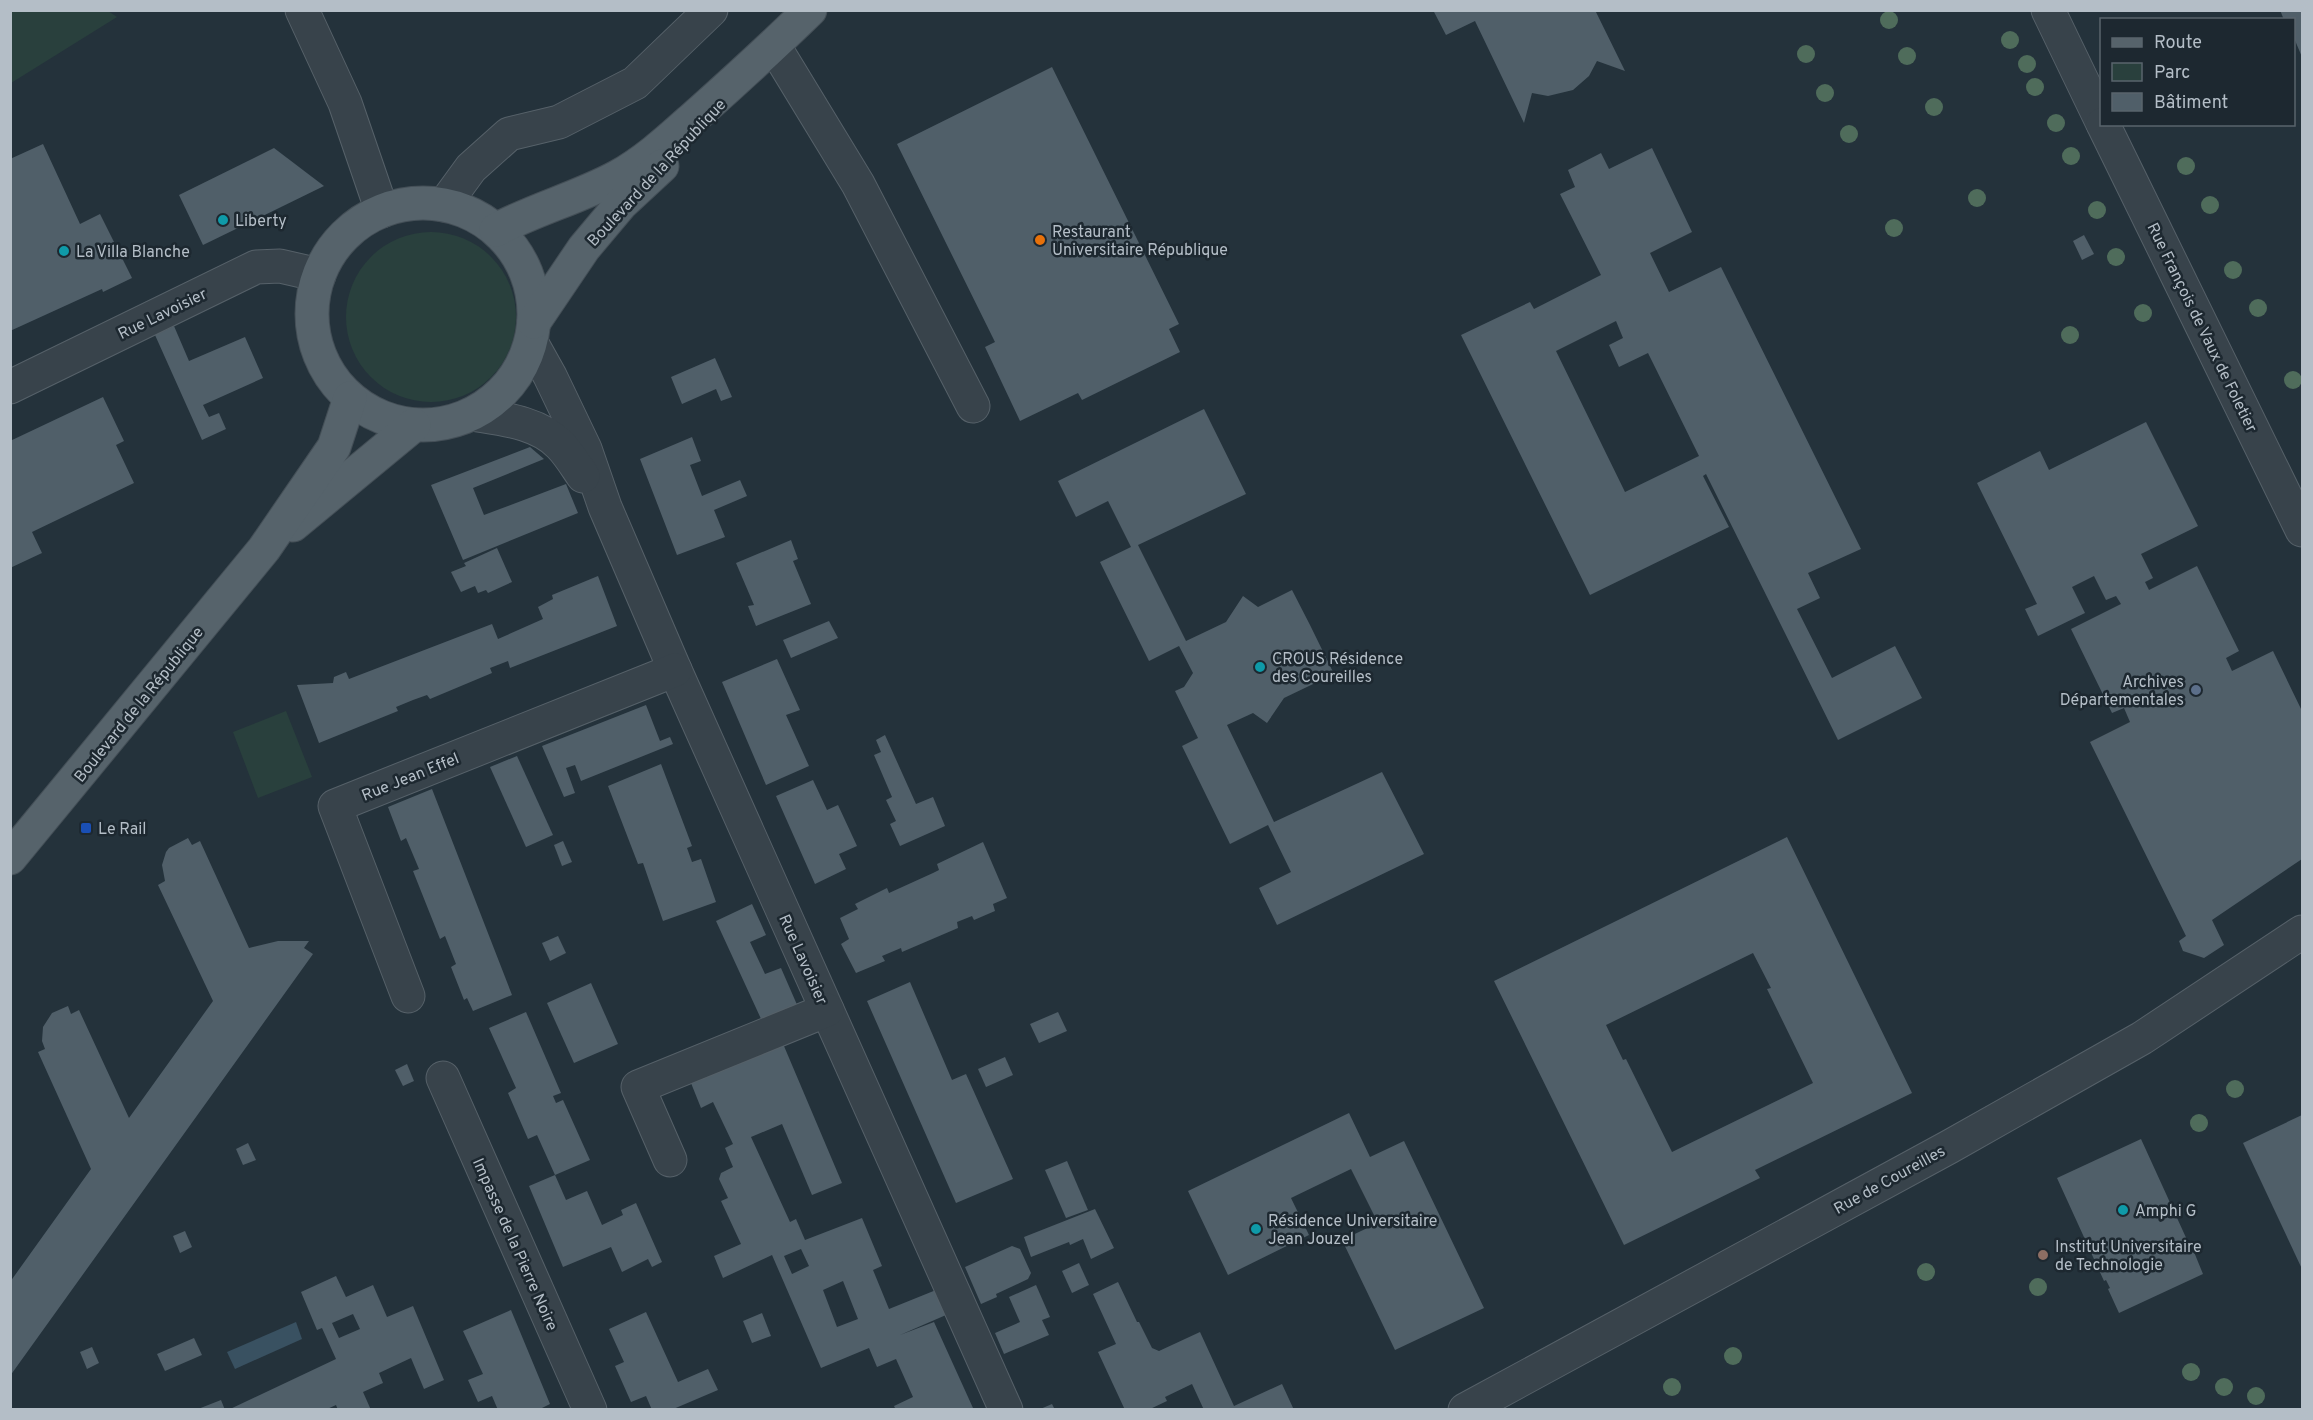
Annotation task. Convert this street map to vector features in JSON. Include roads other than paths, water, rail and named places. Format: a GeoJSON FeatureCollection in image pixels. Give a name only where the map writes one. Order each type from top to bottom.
{"type":"FeatureCollection","features":[{"type":"Feature","properties":{"kind":"main road","name":"Boulevard de la République"},"geometry":{"type":"LineString","coordinates":[[496,230],[521,216],[566,202],[619,176],[659,148],[768,51],[810,10]]}},
{"type":"Feature","properties":{"kind":"main road","name":"Boulevard de la République"},"geometry":{"type":"LineString","coordinates":[[533,332],[534,301],[530,281],[522,262],[496,230],[471,214],[444,205],[423,203],[402,205],[382,211],[362,222],[344,236],[319,275],[312,308],[315,341],[328,372],[350,398],[380,416],[414,425],[434,425],[472,414],[489,404],[515,377],[533,332],[584,248],[621,204],[682,148],[768,51]]}},
{"type":"Feature","properties":{"kind":"main road","name":"Boulevard de la République"},"geometry":{"type":"LineString","coordinates":[[10,858],[264,549],[334,447],[350,398]]}},
{"type":"Feature","properties":{"kind":"main road","name":"Boulevard de la République"},"geometry":{"type":"LineString","coordinates":[[264,549],[414,425]]}},
{"type":"Feature","properties":{"kind":"street"},"geometry":{"type":"LineString","coordinates":[[302,10],[345,102],[382,211]]}},
{"type":"Feature","properties":{"kind":"street"},"geometry":{"type":"LineString","coordinates":[[444,205],[471,168],[509,134],[559,122],[635,83],[711,10]]}},
{"type":"Feature","properties":{"kind":"street","name":"Rue François de Vaux de Foletier"},"geometry":{"type":"LineString","coordinates":[[2048,10],[2100,119]]}},
{"type":"Feature","properties":{"kind":"street"},"geometry":{"type":"LineString","coordinates":[[768,51],[858,184],[974,406]]}},
{"type":"Feature","properties":{"kind":"street","name":"Rue François de Vaux de Foletier"},"geometry":{"type":"LineString","coordinates":[[2103,126],[2302,530]]}},
{"type":"Feature","properties":{"kind":"street","name":"Rue Lavoisier"},"geometry":{"type":"LineString","coordinates":[[10,387],[256,267],[279,266],[319,275]]}},
{"type":"Feature","properties":{"kind":"street","name":"Rue Lavoisier"},"geometry":{"type":"LineString","coordinates":[[533,332],[550,376],[585,449],[605,507],[675,670],[1006,1410]]}},
{"type":"Feature","properties":{"kind":"street","name":"Rue Lavoisier"},"geometry":{"type":"LineString","coordinates":[[472,414],[509,420],[537,429],[552,438],[562,447],[605,507]]}},
{"type":"Feature","properties":{"kind":"street","name":"Rue Jean Effel"},"geometry":{"type":"LineString","coordinates":[[408,996],[335,806],[675,670]]}},
{"type":"Feature","properties":{"kind":"street","name":"Rue de Coureilles"},"geometry":{"type":"LineString","coordinates":[[1465,1410],[1928,1158],[2142,1038],[2302,932]]}},
{"type":"Feature","properties":{"kind":"street"},"geometry":{"type":"LineString","coordinates":[[670,1160],[638,1087],[827,1010]]}},
{"type":"Feature","properties":{"kind":"street","name":"Impasse de la Pierre Noire"},"geometry":{"type":"LineString","coordinates":[[443,1078],[590,1410]]}},
{"type":"Feature","properties":{"kind":"water"},"geometry":{"type":"Polygon","coordinates":[[[296,1322],[302,1339],[235,1369],[227,1352],[296,1322]]]}},
{"type":"Feature","properties":{"kind":"place","name":"Liberty"},"geometry":{"type":"Point","coordinates":[223,220]}},
{"type":"Feature","properties":{"kind":"place","name":"Restaurant Universitaire République"},"geometry":{"type":"Point","coordinates":[1040,240]}},
{"type":"Feature","properties":{"kind":"place","name":"La Villa Blanche"},"geometry":{"type":"Point","coordinates":[64,251]}},
{"type":"Feature","properties":{"kind":"place","name":"CROUS Résidence des Coureilles"},"geometry":{"type":"Point","coordinates":[1260,667]}},
{"type":"Feature","properties":{"kind":"place","name":"Archives Départementales"},"geometry":{"type":"Point","coordinates":[2196,690]}},
{"type":"Feature","properties":{"kind":"place","name":"Le Rail"},"geometry":{"type":"Point","coordinates":[86,828]}},
{"type":"Feature","properties":{"kind":"place","name":"Amphi G"},"geometry":{"type":"Point","coordinates":[2123,1210]}},
{"type":"Feature","properties":{"kind":"place","name":"Résidence Universitaire Jean Jouzel"},"geometry":{"type":"Point","coordinates":[1256,1229]}},
{"type":"Feature","properties":{"kind":"place","name":"Institut Universitaire de Technologie"},"geometry":{"type":"Point","coordinates":[2043,1255]}}]}
